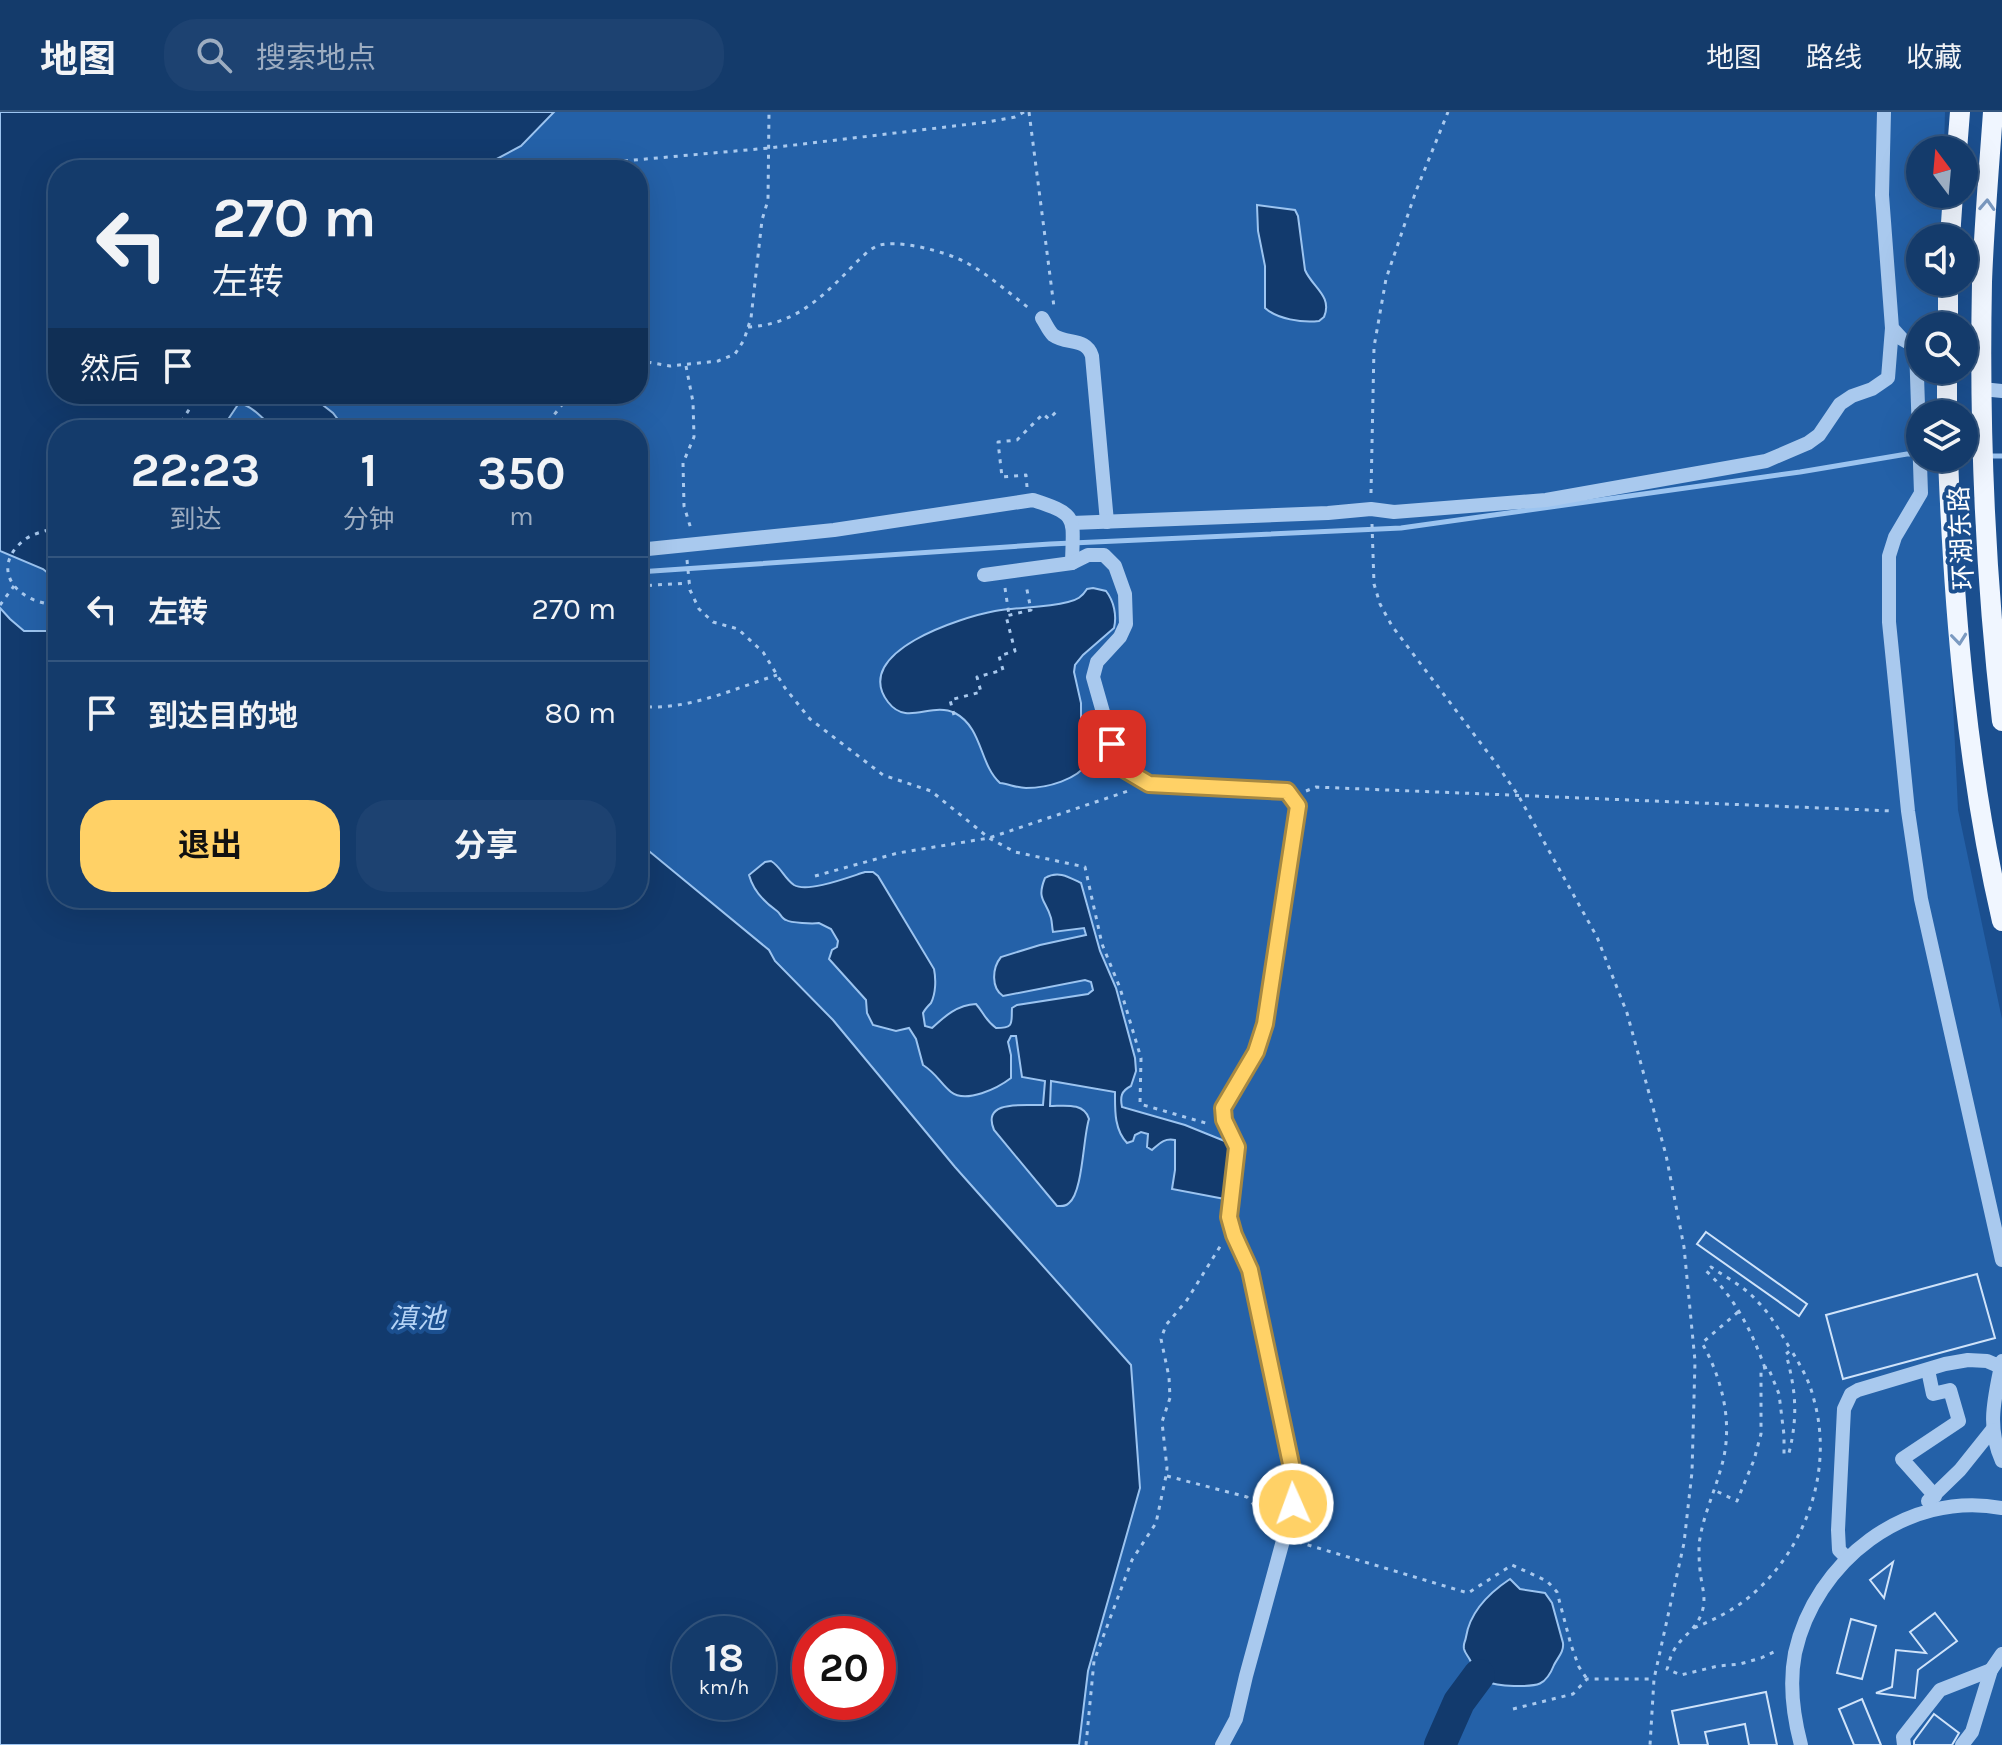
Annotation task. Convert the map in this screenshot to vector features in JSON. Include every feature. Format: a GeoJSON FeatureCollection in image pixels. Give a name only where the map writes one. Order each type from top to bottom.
{"type":"FeatureCollection","features":[{"type":"Feature","properties":{"kind":"main road"},"geometry":{"type":"LineString","coordinates":[[1958,136],[1960,112]]}},
{"type":"Feature","properties":{"kind":"main road","name":"环湖东路"},"geometry":{"type":"LineString","coordinates":[[1993,112],[1982,280],[1992,390],[1983,423],[1984,478],[1994,518],[2002,721]]}},
{"type":"Feature","properties":{"kind":"main road","name":"环湖东路"},"geometry":{"type":"LineString","coordinates":[[1948,472],[1958,634],[1975,772],[2002,921]]}},
{"type":"Feature","properties":{"kind":"street"},"geometry":{"type":"LineString","coordinates":[[1072,528],[1107,522],[1394,512],[1546,500],[1766,461],[1808,443],[1819,435],[1840,404],[1888,378],[1892,328],[1882,195],[1884,112]]}},
{"type":"Feature","properties":{"kind":"street"},"geometry":{"type":"LineString","coordinates":[[1048,313],[1049,332],[1058,338],[1085,345],[1092,356],[1107,522]]}},
{"type":"Feature","properties":{"kind":"street"},"geometry":{"type":"LineString","coordinates":[[1892,328],[1902,339],[1916,347],[1918,400]]}},
{"type":"Feature","properties":{"kind":"street"},"geometry":{"type":"LineString","coordinates":[[1920,472],[1921,493],[1895,537],[1889,556],[1889,622],[1908,811],[1921,899],[2002,1260]]}},
{"type":"Feature","properties":{"kind":"street"},"geometry":{"type":"LineString","coordinates":[[648,550],[686,548],[834,530],[1033,500],[1069,515],[1072,559]]}},
{"type":"Feature","properties":{"kind":"street"},"geometry":{"type":"LineString","coordinates":[[984,575],[1088,555],[1104,555],[1115,566],[1125,594],[1126,624],[1120,637],[1097,662],[1093,677],[1122,768],[1149,784],[1287,791],[1298,806],[1265,1024],[1256,1052],[1223,1108],[1224,1120],[1237,1147],[1229,1217],[1250,1270],[1294,1478],[1293,1504],[1236,1719],[1222,1745]]}},
{"type":"Feature","properties":{"kind":"street"},"geometry":{"type":"LineString","coordinates":[[1847,1558],[1839,1550],[1838,1530],[1844,1409],[1851,1394],[1864,1387],[1968,1360],[2001,1364],[1993,1403],[1992,1430],[2002,1461]]}},
{"type":"Feature","properties":{"kind":"street"},"geometry":{"type":"LineString","coordinates":[[1928,1370],[1933,1394],[1950,1390],[1959,1421],[1902,1459],[1935,1496]]}},
{"type":"Feature","properties":{"kind":"street"},"geometry":{"type":"LineString","coordinates":[[1906,1519],[1935,1496],[1992,1430]]}},
{"type":"Feature","properties":{"kind":"street"},"geometry":{"type":"LineString","coordinates":[[1801,1745],[1792,1700],[1797,1646],[1814,1601],[1833,1573],[1866,1542],[1906,1519],[1950,1508],[2002,1508]]}},
{"type":"Feature","properties":{"kind":"street"},"geometry":{"type":"LineString","coordinates":[[1962,1745],[1972,1732],[1991,1670],[2002,1654]]}},
{"type":"Feature","properties":{"kind":"street"},"geometry":{"type":"LineString","coordinates":[[1904,1745],[1903,1737],[1940,1690],[1991,1670]]}},
{"type":"Feature","properties":{"kind":"path"},"geometry":{"type":"LineString","coordinates":[[648,362],[686,366],[718,361],[735,354],[744,340],[751,318],[762,220],[768,200],[769,112]]}},
{"type":"Feature","properties":{"kind":"path"},"geometry":{"type":"LineString","coordinates":[[635,160],[769,148],[1008,118],[1026,112],[1048,313]]}},
{"type":"Feature","properties":{"kind":"path"},"geometry":{"type":"LineString","coordinates":[[1448,112],[1416,191],[1386,279],[1374,347],[1371,511],[1374,584],[1392,626],[1518,795],[1597,937],[1627,1013],[1666,1155],[1684,1247],[1695,1361],[1692,1472],[1684,1543],[1654,1679],[1650,1745]]}},
{"type":"Feature","properties":{"kind":"path"},"geometry":{"type":"LineString","coordinates":[[748,327],[766,326],[795,315],[820,300],[878,245],[901,244],[964,261],[1048,313]]}},
{"type":"Feature","properties":{"kind":"path"},"geometry":{"type":"LineString","coordinates":[[686,366],[693,402],[694,437],[683,463],[684,506],[691,527],[686,548],[690,590],[699,609],[713,622],[738,629],[763,652],[785,688],[810,719],[883,775],[931,791],[989,838],[1015,852],[1085,867],[1102,944],[1120,988],[1141,1058],[1140,1104],[1212,1125],[1224,1120]]}},
{"type":"Feature","properties":{"kind":"path"},"geometry":{"type":"LineString","coordinates":[[550,420],[563,404]]}},
{"type":"Feature","properties":{"kind":"path"},"geometry":{"type":"LineString","coordinates":[[1027,490],[1026,475],[1002,477],[998,442],[1017,440],[1043,414],[1049,419],[1057,411]]}},
{"type":"Feature","properties":{"kind":"path"},"geometry":{"type":"LineString","coordinates":[[48,530],[23,541],[11,554],[6,568],[14,586],[29,599],[48,604]]}},
{"type":"Feature","properties":{"kind":"path"},"geometry":{"type":"LineString","coordinates":[[648,585],[689,581]]}},
{"type":"Feature","properties":{"kind":"path"},"geometry":{"type":"LineString","coordinates":[[0,605],[14,586]]}},
{"type":"Feature","properties":{"kind":"path"},"geometry":{"type":"LineString","coordinates":[[954,715],[950,700],[981,692],[977,677],[1003,670],[999,656],[1015,651],[1006,616],[1031,610],[1029,599]]}},
{"type":"Feature","properties":{"kind":"path"},"geometry":{"type":"LineString","coordinates":[[1006,604],[1009,615]]}},
{"type":"Feature","properties":{"kind":"path"},"geometry":{"type":"LineString","coordinates":[[648,707],[682,705],[777,675]]}},
{"type":"Feature","properties":{"kind":"path"},"geometry":{"type":"LineString","coordinates":[[815,876],[898,853],[989,838],[1149,784]]}},
{"type":"Feature","properties":{"kind":"path"},"geometry":{"type":"LineString","coordinates":[[1292,798],[1316,787],[1908,811]]}},
{"type":"Feature","properties":{"kind":"path"},"geometry":{"type":"LineString","coordinates":[[1086,1745],[1094,1661],[1132,1560],[1156,1523],[1166,1476],[1162,1422],[1170,1398],[1161,1339],[1166,1325],[1187,1300],[1231,1225]]}},
{"type":"Feature","properties":{"kind":"path"},"geometry":{"type":"LineString","coordinates":[[1694,1628],[1721,1616],[1748,1598],[1789,1551],[1814,1501],[1820,1447],[1819,1422],[1805,1374],[1776,1324],[1743,1288],[1711,1267],[1706,1271],[1731,1299],[1757,1346],[1765,1368],[1768,1367],[1779,1394],[1784,1454],[1789,1453],[1793,1435],[1796,1396],[1786,1354],[1791,1350]]}},
{"type":"Feature","properties":{"kind":"path"},"geometry":{"type":"LineString","coordinates":[[1738,1312],[1702,1343],[1720,1381],[1727,1444],[1699,1543],[1703,1610],[1694,1628],[1673,1651],[1667,1669],[1681,1675],[1740,1664],[1782,1648],[1797,1646]]}},
{"type":"Feature","properties":{"kind":"path"},"geometry":{"type":"LineString","coordinates":[[1714,1490],[1737,1501],[1761,1434],[1761,1369],[1765,1368]]}},
{"type":"Feature","properties":{"kind":"path"},"geometry":{"type":"LineString","coordinates":[[1166,1476],[1247,1497],[1284,1537],[1468,1593],[1512,1565],[1547,1581],[1557,1592],[1571,1645],[1587,1679]]}},
{"type":"Feature","properties":{"kind":"path"},"geometry":{"type":"LineString","coordinates":[[1513,1709],[1573,1694],[1587,1679],[1654,1679]]}},
{"type":"Feature","properties":{"kind":"shaded area"},"geometry":{"type":"Polygon","coordinates":[[[554,112],[1945,112],[1944,136],[1906,136],[1906,208],[1942,208],[1942,224],[1906,224],[1906,296],[1940,296],[1940,312],[1906,312],[1906,384],[1941,384],[1942,400],[1906,400],[1906,472],[1943,472],[1958,810],[2002,1019],[2002,1745],[1079,1745],[1088,1671],[1140,1488],[955,1167],[833,1020],[775,961],[769,950],[648,850],[648,420],[165,420],[179,404],[648,404],[648,160],[495,160],[521,146],[554,112]]]}},
{"type":"Feature","properties":{"kind":"shaded area"},"geometry":{"type":"Polygon","coordinates":[[[48,513],[48,631],[25,631],[0,608],[0,551],[13,532],[48,513]]]}},
{"type":"Feature","properties":{"kind":"water"},"geometry":{"type":"Polygon","coordinates":[[[0,112],[554,112],[521,146],[495,160],[48,160],[48,404],[238,404],[228,420],[48,420],[48,573],[0,551],[0,112]]]}},
{"type":"Feature","properties":{"kind":"water"},"geometry":{"type":"Polygon","coordinates":[[[1257,205],[1295,210],[1305,270],[1326,303],[1324,317],[1319,321],[1290,319],[1265,308],[1265,266],[1257,205]]]}},
{"type":"Feature","properties":{"kind":"water"},"geometry":{"type":"Polygon","coordinates":[[[242,404],[322,404],[338,420],[264,420],[242,404]]]}},
{"type":"Feature","properties":{"kind":"water"},"geometry":{"type":"Polygon","coordinates":[[[1093,588],[1106,591],[1109,595],[1115,623],[1114,628],[1075,665],[1089,761],[1070,778],[1034,788],[1000,783],[988,766],[971,728],[955,713],[937,710],[903,713],[888,702],[880,684],[884,668],[896,653],[915,640],[959,621],[995,611],[1071,601],[1093,588]]]}},
{"type":"Feature","properties":{"kind":"water","name":"滇池"},"geometry":{"type":"Polygon","coordinates":[[[0,608],[24,631],[48,631],[48,908],[648,908],[648,850],[769,950],[775,961],[833,1020],[955,1167],[1131,1365],[1140,1488],[1088,1671],[1079,1745],[0,1745],[0,608]]]}},
{"type":"Feature","properties":{"kind":"water"},"geometry":{"type":"Polygon","coordinates":[[[771,861],[794,885],[800,887],[829,883],[865,872],[878,876],[934,969],[934,995],[923,1013],[925,1026],[932,1028],[957,1009],[976,1004],[996,1028],[1006,1027],[1011,1024],[1012,1008],[1017,1005],[1088,994],[1093,990],[1091,982],[1085,980],[1003,996],[996,988],[994,978],[1001,957],[1086,935],[1084,928],[1053,932],[1042,896],[1042,885],[1045,878],[1050,876],[1063,875],[1081,883],[1100,951],[1116,988],[1135,1058],[1136,1071],[1131,1086],[1122,1095],[1122,1107],[1185,1125],[1232,1144],[1230,1200],[1172,1189],[1175,1140],[1165,1140],[1152,1150],[1147,1147],[1148,1134],[1141,1132],[1127,1143],[1117,1125],[1115,1092],[1051,1081],[1050,1106],[1078,1107],[1089,1119],[1074,1197],[1065,1206],[1057,1206],[994,1130],[992,1120],[999,1109],[1016,1105],[1043,1105],[1045,1081],[1022,1077],[1016,1036],[1011,1036],[1008,1042],[1011,1078],[973,1095],[951,1092],[923,1065],[916,1039],[909,1028],[896,1031],[873,1025],[867,1013],[866,1000],[829,959],[838,941],[831,929],[819,923],[797,923],[785,919],[760,895],[749,875],[771,861]]]}},
{"type":"Feature","properties":{"kind":"water"},"geometry":{"type":"Polygon","coordinates":[[[1510,1579],[1520,1589],[1545,1593],[1552,1603],[1563,1643],[1562,1652],[1547,1678],[1534,1685],[1506,1686],[1487,1682],[1478,1674],[1464,1649],[1468,1628],[1476,1611],[1510,1579]]]}},
{"type":"Feature","properties":{"kind":"building"},"geometry":{"type":"Polygon","coordinates":[[[1706,1232],[1807,1304],[1799,1316],[1697,1244],[1706,1232]]]}},
{"type":"Feature","properties":{"kind":"building"},"geometry":{"type":"Polygon","coordinates":[[[1977,1274],[1995,1338],[1843,1379],[1826,1315],[1977,1274]]]}},
{"type":"Feature","properties":{"kind":"building"},"geometry":{"type":"Polygon","coordinates":[[[1893,1562],[1884,1598],[1870,1580],[1893,1562]]]}},
{"type":"Feature","properties":{"kind":"building"},"geometry":{"type":"Polygon","coordinates":[[[1935,1613],[1957,1641],[1918,1670],[1915,1698],[1876,1693],[1892,1687],[1896,1650],[1926,1653],[1910,1632],[1935,1613]]]}},
{"type":"Feature","properties":{"kind":"building"},"geometry":{"type":"Polygon","coordinates":[[[1851,1619],[1876,1626],[1862,1679],[1837,1673],[1851,1619]]]}},
{"type":"Feature","properties":{"kind":"building"},"geometry":{"type":"Polygon","coordinates":[[[1766,1692],[1777,1745],[1749,1745],[1745,1724],[1705,1732],[1708,1745],[1679,1745],[1672,1711],[1766,1692]]]}},
{"type":"Feature","properties":{"kind":"building"},"geometry":{"type":"Polygon","coordinates":[[[1862,1699],[1881,1745],[1854,1745],[1839,1709],[1862,1699]]]}},
{"type":"Feature","properties":{"kind":"building"},"geometry":{"type":"Polygon","coordinates":[[[1934,1714],[1959,1733],[1952,1745],[1914,1745],[1914,1741],[1934,1714]]]}},
{"type":"Feature","properties":{"kind":"waterway"},"geometry":{"type":"LineString","coordinates":[[648,571],[1050,544],[1401,528],[1906,454]]}},
{"type":"Feature","properties":{"kind":"waterway"},"geometry":{"type":"LineString","coordinates":[[1987,456],[2002,456]]}},
{"type":"Feature","properties":{"kind":"waterway"},"geometry":{"type":"LineString","coordinates":[[1440,1745],[1459,1702],[1479,1675]]}},
{"type":"Feature","properties":{"kind":"route"},"geometry":{"type":"LineString","coordinates":[[1112,744],[1122,768],[1149,784],[1287,791],[1298,806],[1265,1024],[1256,1052],[1223,1108],[1224,1120],[1237,1147],[1229,1217],[1250,1270],[1294,1478],[1293,1504]]}}]}
